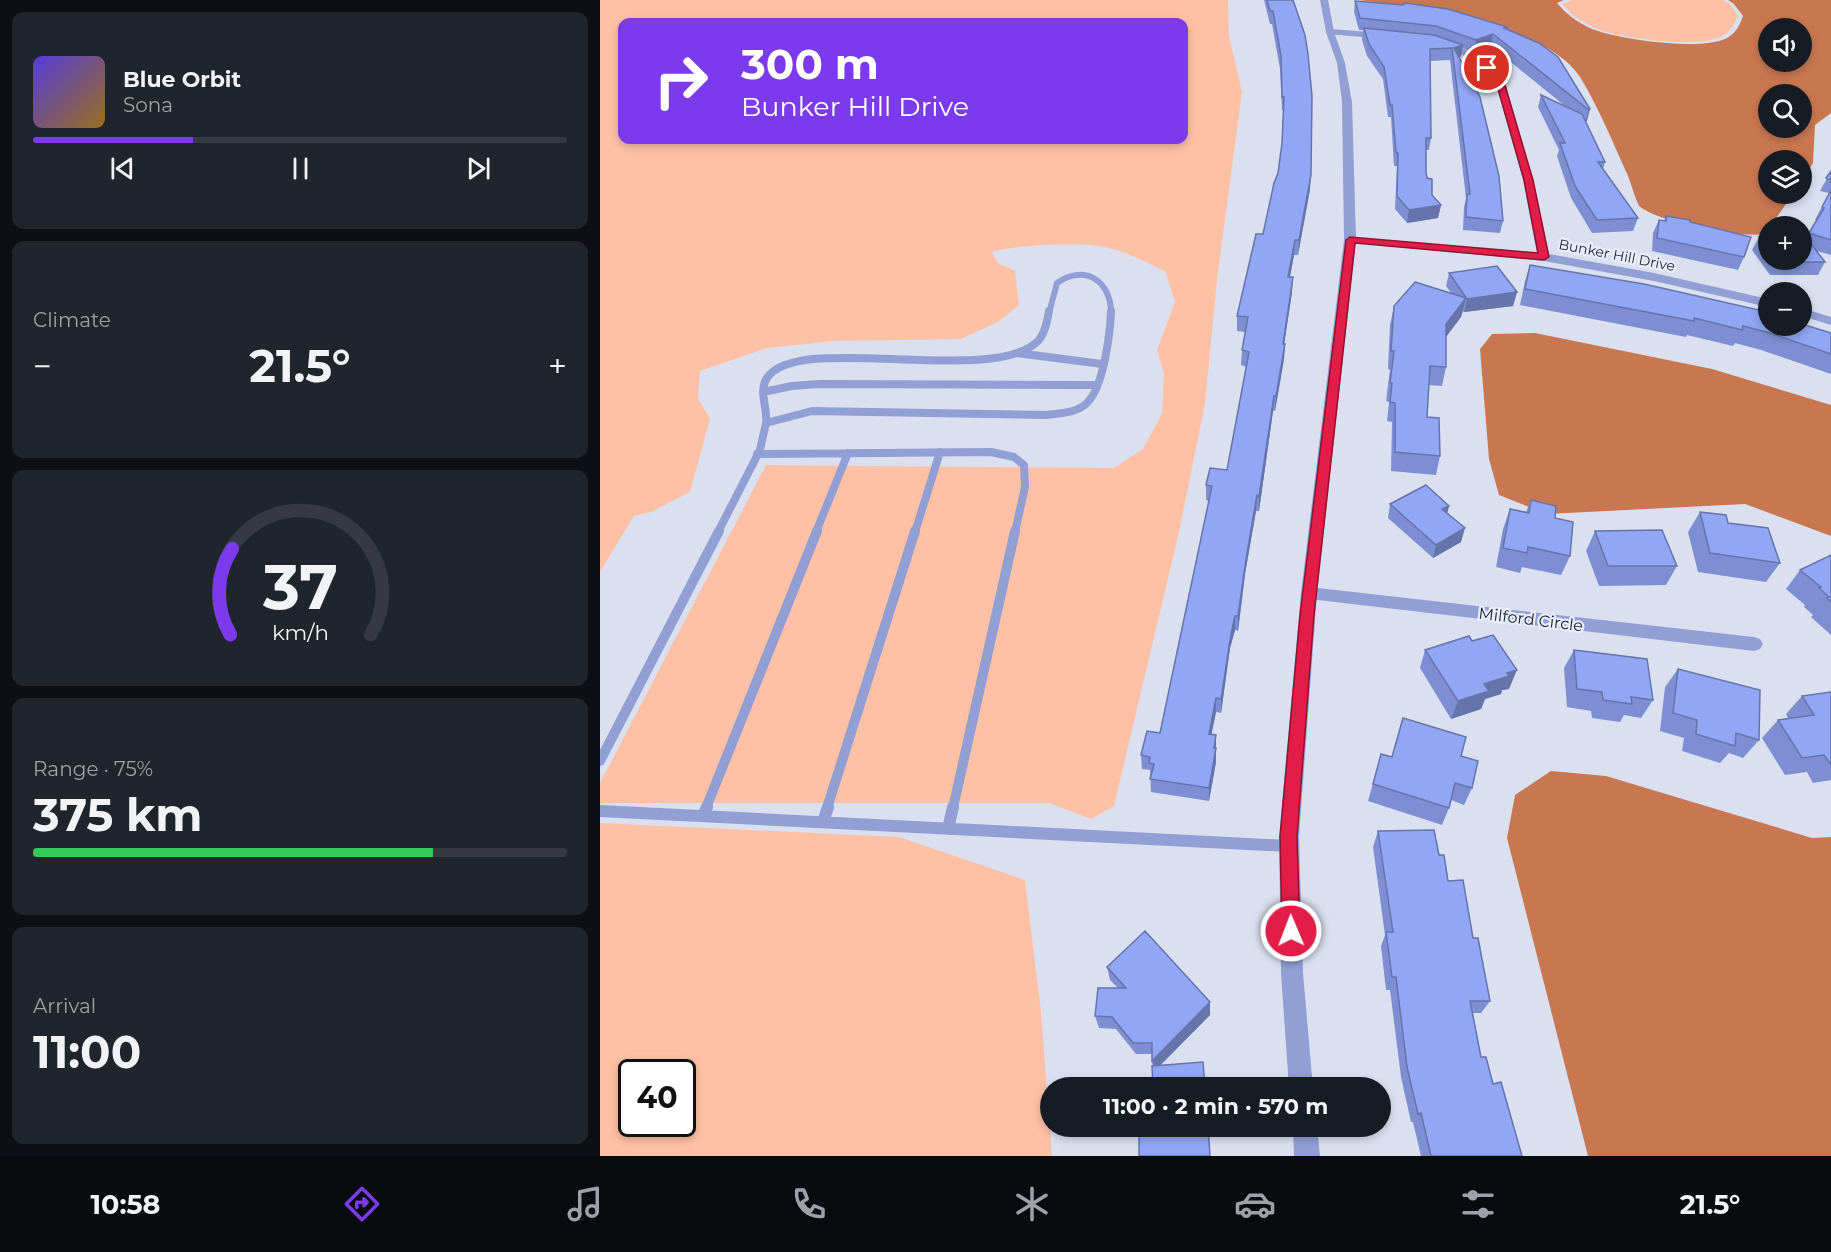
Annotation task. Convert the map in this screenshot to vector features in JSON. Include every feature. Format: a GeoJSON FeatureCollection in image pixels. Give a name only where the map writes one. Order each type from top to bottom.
{"type":"FeatureCollection","features":[{"type":"Feature","properties":{"kind":"street"},"geometry":{"type":"LineString","coordinates":[[1301,1077],[1292,973],[1289,846],[1309,593],[1350,240],[1347,102],[1341,63],[1330,32],[1324,0]]}},
{"type":"Feature","properties":{"kind":"street"},"geometry":{"type":"LineString","coordinates":[[1330,32],[1399,38]]}},
{"type":"Feature","properties":{"kind":"street"},"geometry":{"type":"LineString","coordinates":[[1434,42],[1464,52],[1487,68],[1500,82],[1528,180],[1544,257]]}},
{"type":"Feature","properties":{"kind":"street","name":"Bunker Hill Drive"},"geometry":{"type":"LineString","coordinates":[[1350,240],[1544,257],[1654,277],[1758,301]]}},
{"type":"Feature","properties":{"kind":"street"},"geometry":{"type":"LineString","coordinates":[[1812,315],[1831,321]]}},
{"type":"Feature","properties":{"kind":"street","name":"Milford Circle"},"geometry":{"type":"LineString","coordinates":[[1309,593],[1754,644]]}},
{"type":"Feature","properties":{"kind":"street"},"geometry":{"type":"LineString","coordinates":[[1306,1137],[1307,1156]]}},
{"type":"Feature","properties":{"kind":"lane"},"geometry":{"type":"LineString","coordinates":[[600,761],[757,454],[767,415],[763,383],[770,373],[800,362],[823,358],[967,360],[996,358],[1017,353],[1034,344],[1044,333],[1051,312],[1054,287],[1058,283],[1070,278],[1087,276],[1103,283],[1108,291],[1112,319],[1097,385],[1087,404],[1079,410],[1047,415],[812,411],[766,423]]}},
{"type":"Feature","properties":{"kind":"lane"},"geometry":{"type":"LineString","coordinates":[[1017,353],[1102,364]]}},
{"type":"Feature","properties":{"kind":"lane"},"geometry":{"type":"LineString","coordinates":[[763,392],[792,386],[819,384],[1097,385]]}},
{"type":"Feature","properties":{"kind":"lane"},"geometry":{"type":"LineString","coordinates":[[823,822],[940,452]]}},
{"type":"Feature","properties":{"kind":"lane"},"geometry":{"type":"LineString","coordinates":[[703,816],[848,453]]}},
{"type":"Feature","properties":{"kind":"lane"},"geometry":{"type":"LineString","coordinates":[[757,454],[1003,453],[1020,460],[1026,473],[1025,487],[948,829]]}},
{"type":"Feature","properties":{"kind":"lane"},"geometry":{"type":"LineString","coordinates":[[600,812],[1289,846]]}},
{"type":"Feature","properties":{"kind":"shaded area"},"geometry":{"type":"Polygon","coordinates":[[[600,0],[1228,0],[1229,36],[1242,92],[1217,280],[1205,404],[1179,532],[1114,806],[1091,819],[1049,803],[600,803],[600,783],[766,465],[1114,468],[1143,449],[1162,413],[1164,374],[1157,350],[1175,302],[1165,271],[1120,251],[1094,245],[1048,245],[992,252],[998,263],[1015,271],[1019,305],[998,322],[961,339],[834,341],[767,348],[700,371],[698,398],[710,419],[690,492],[651,512],[634,516],[600,572],[600,0]]]}},
{"type":"Feature","properties":{"kind":"shaded area"},"geometry":{"type":"Polygon","coordinates":[[[1360,0],[1564,0],[1557,3],[1576,20],[1592,29],[1626,38],[1664,43],[1701,44],[1727,38],[1739,26],[1743,16],[1728,0],[1831,0],[1831,113],[1815,125],[1812,165],[1812,150],[1758,150],[1758,204],[1786,204],[1778,216],[1758,216],[1758,235],[1700,228],[1663,218],[1639,206],[1606,126],[1580,77],[1563,59],[1540,44],[1511,32],[1447,14],[1360,0]]]}},
{"type":"Feature","properties":{"kind":"shaded area"},"geometry":{"type":"Polygon","coordinates":[[[1573,0],[1723,0],[1730,4],[1738,16],[1727,33],[1721,37],[1695,42],[1661,41],[1594,28],[1574,16],[1562,4],[1573,0]]]}},
{"type":"Feature","properties":{"kind":"shaded area"},"geometry":{"type":"Polygon","coordinates":[[[1535,333],[1712,369],[1831,405],[1831,536],[1745,504],[1547,514],[1499,495],[1489,459],[1480,349],[1492,334],[1535,333]]]}},
{"type":"Feature","properties":{"kind":"shaded area"},"geometry":{"type":"Polygon","coordinates":[[[1551,771],[1606,776],[1812,838],[1831,837],[1831,1156],[1588,1156],[1507,838],[1515,795],[1551,771]]]}},
{"type":"Feature","properties":{"kind":"shaded area"},"geometry":{"type":"Polygon","coordinates":[[[600,823],[899,837],[1025,880],[1041,1012],[1046,1077],[1040,1077],[1040,1137],[1051,1137],[1052,1156],[600,1156],[600,823]]]}},
{"type":"Feature","properties":{"kind":"building"},"geometry":{"type":"Polygon","coordinates":[[[1267,0],[1293,0],[1305,35],[1312,96],[1311,175],[1299,240],[1295,240],[1288,277],[1293,277],[1283,344],[1285,344],[1276,396],[1274,396],[1238,616],[1235,616],[1231,634],[1221,699],[1216,698],[1209,734],[1216,735],[1214,748],[1216,748],[1209,788],[1150,779],[1154,764],[1149,763],[1150,757],[1141,755],[1147,731],[1160,733],[1212,486],[1206,485],[1210,468],[1227,470],[1249,352],[1242,350],[1248,317],[1237,316],[1256,234],[1263,234],[1278,173],[1282,143],[1284,97],[1282,97],[1281,56],[1273,11],[1270,11],[1267,0]]]}},
{"type":"Feature","properties":{"kind":"building"},"geometry":{"type":"Polygon","coordinates":[[[1355,1],[1403,5],[1405,3],[1448,9],[1507,27],[1504,28],[1539,43],[1558,57],[1590,109],[1493,34],[1476,40],[1436,26],[1360,18],[1355,1]]]}},
{"type":"Feature","properties":{"kind":"building"},"geometry":{"type":"Polygon","coordinates":[[[1364,28],[1434,35],[1463,45],[1454,48],[1480,97],[1499,176],[1503,221],[1466,217],[1467,194],[1470,194],[1452,48],[1430,49],[1431,138],[1426,138],[1426,172],[1427,178],[1432,179],[1432,195],[1441,205],[1409,210],[1397,196],[1398,153],[1396,153],[1392,105],[1390,105],[1384,67],[1369,44],[1364,28]]]}},
{"type":"Feature","properties":{"kind":"building"},"geometry":{"type":"Polygon","coordinates":[[[1541,95],[1582,114],[1605,162],[1598,162],[1638,218],[1597,220],[1575,186],[1560,143],[1565,143],[1541,95]]]}},
{"type":"Feature","properties":{"kind":"building"},"geometry":{"type":"Polygon","coordinates":[[[1831,190],[1831,240],[1812,234],[1812,228],[1824,208],[1822,207],[1831,190]]]}},
{"type":"Feature","properties":{"kind":"building"},"geometry":{"type":"Polygon","coordinates":[[[1666,216],[1690,220],[1690,222],[1751,237],[1744,257],[1657,238],[1659,220],[1666,221],[1666,216]]]}},
{"type":"Feature","properties":{"kind":"building"},"geometry":{"type":"Polygon","coordinates":[[[1812,245],[1825,262],[1812,262],[1812,245]]]}},
{"type":"Feature","properties":{"kind":"building"},"geometry":{"type":"Polygon","coordinates":[[[1530,265],[1644,284],[1758,310],[1758,330],[1743,326],[1742,330],[1694,318],[1694,321],[1525,289],[1530,265]]]}},
{"type":"Feature","properties":{"kind":"building"},"geometry":{"type":"Polygon","coordinates":[[[1497,266],[1517,292],[1467,299],[1449,273],[1497,266]]]}},
{"type":"Feature","properties":{"kind":"building"},"geometry":{"type":"Polygon","coordinates":[[[1415,282],[1466,298],[1446,324],[1446,367],[1430,366],[1427,417],[1439,418],[1440,456],[1395,452],[1395,403],[1390,402],[1394,351],[1391,351],[1394,306],[1415,282]]]}},
{"type":"Feature","properties":{"kind":"building"},"geometry":{"type":"Polygon","coordinates":[[[1812,327],[1831,333],[1831,354],[1779,336],[1812,336],[1812,327]]]}},
{"type":"Feature","properties":{"kind":"building"},"geometry":{"type":"Polygon","coordinates":[[[1426,485],[1449,506],[1442,509],[1465,528],[1436,545],[1390,504],[1426,485]]]}},
{"type":"Feature","properties":{"kind":"building"},"geometry":{"type":"Polygon","coordinates":[[[1531,500],[1556,506],[1555,518],[1573,522],[1570,556],[1528,547],[1527,553],[1503,548],[1510,509],[1529,513],[1531,500]]]}},
{"type":"Feature","properties":{"kind":"building"},"geometry":{"type":"Polygon","coordinates":[[[1700,512],[1726,515],[1728,523],[1768,528],[1780,563],[1710,553],[1700,512]]]}},
{"type":"Feature","properties":{"kind":"building"},"geometry":{"type":"Polygon","coordinates":[[[1662,530],[1677,566],[1608,566],[1595,531],[1662,530]]]}},
{"type":"Feature","properties":{"kind":"building"},"geometry":{"type":"Polygon","coordinates":[[[1831,555],[1831,602],[1819,588],[1821,587],[1800,570],[1831,555]]]}},
{"type":"Feature","properties":{"kind":"building"},"geometry":{"type":"Polygon","coordinates":[[[1493,635],[1517,670],[1507,673],[1509,676],[1484,684],[1489,691],[1458,701],[1425,650],[1469,636],[1472,641],[1493,635]]]}},
{"type":"Feature","properties":{"kind":"building"},"geometry":{"type":"Polygon","coordinates":[[[1574,650],[1647,659],[1653,700],[1631,697],[1632,704],[1603,700],[1602,692],[1577,689],[1574,650]]]}},
{"type":"Feature","properties":{"kind":"building"},"geometry":{"type":"Polygon","coordinates":[[[1678,669],[1760,690],[1759,740],[1736,733],[1735,746],[1696,734],[1697,720],[1673,713],[1678,669]]]}},
{"type":"Feature","properties":{"kind":"building"},"geometry":{"type":"Polygon","coordinates":[[[1831,692],[1831,765],[1824,755],[1802,758],[1778,720],[1814,715],[1802,696],[1831,692]]]}},
{"type":"Feature","properties":{"kind":"building"},"geometry":{"type":"Polygon","coordinates":[[[1403,718],[1466,737],[1461,756],[1478,761],[1472,788],[1455,783],[1449,808],[1373,784],[1381,754],[1392,757],[1403,718]]]}},
{"type":"Feature","properties":{"kind":"building"},"geometry":{"type":"Polygon","coordinates":[[[1434,830],[1439,855],[1444,855],[1448,881],[1463,880],[1473,938],[1478,938],[1490,1001],[1470,1001],[1481,1057],[1486,1057],[1493,1084],[1501,1082],[1522,1156],[1431,1156],[1421,1113],[1418,1114],[1407,1067],[1396,977],[1392,977],[1386,932],[1393,932],[1378,831],[1434,830]]]}},
{"type":"Feature","properties":{"kind":"building"},"geometry":{"type":"Polygon","coordinates":[[[1145,931],[1210,1002],[1152,1061],[1152,1043],[1133,1043],[1112,1017],[1095,1016],[1098,988],[1126,988],[1107,967],[1145,931]]]}},
{"type":"Feature","properties":{"kind":"building"},"geometry":{"type":"Polygon","coordinates":[[[1203,1062],[1204,1077],[1152,1077],[1152,1066],[1203,1062]]]}},
{"type":"Feature","properties":{"kind":"building"},"geometry":{"type":"Polygon","coordinates":[[[1139,1137],[1209,1137],[1210,1156],[1139,1156],[1139,1137]]]}},
{"type":"Feature","properties":{"kind":"route"},"geometry":{"type":"LineString","coordinates":[[1291,931],[1289,837],[1307,615],[1350,240],[1544,257],[1528,180],[1500,82],[1487,68]]}}]}
